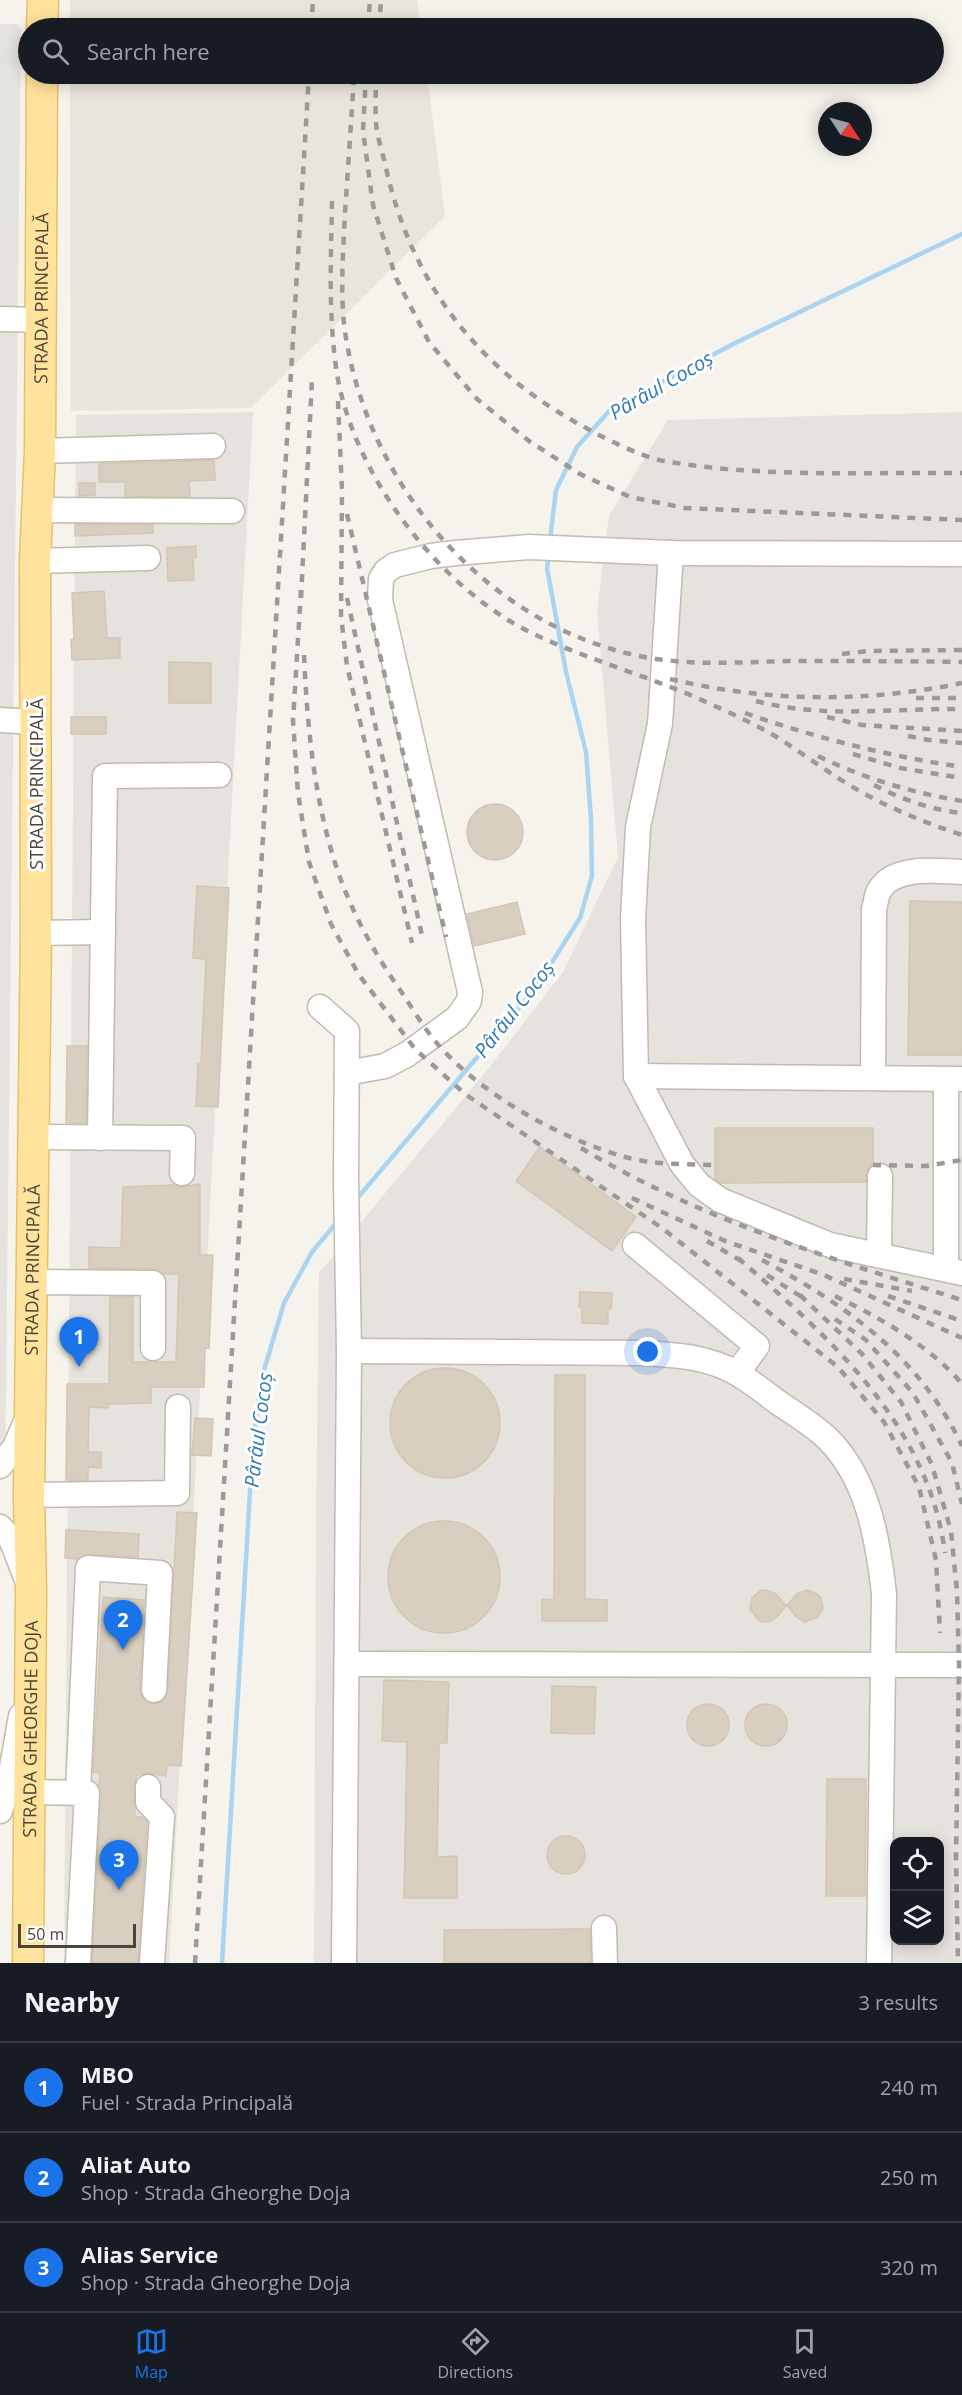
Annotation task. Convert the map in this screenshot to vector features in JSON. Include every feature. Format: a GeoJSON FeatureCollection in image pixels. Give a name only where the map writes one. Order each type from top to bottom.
{"type":"FeatureCollection","features":[{"type":"Feature","properties":{"kind":"main road"},"geometry":{"type":"LineString","coordinates":[[42,18],[43,0]]}},
{"type":"Feature","properties":{"kind":"main road","name":"STRADA PRINCIPALĂ"},"geometry":{"type":"LineString","coordinates":[[29,1495],[35,1137],[34,561],[40,451],[42,84]]}},
{"type":"Feature","properties":{"kind":"main road","name":"STRADA GHEORGHE DOJA"},"geometry":{"type":"LineString","coordinates":[[28,1963],[31,1592],[29,1495]]}},
{"type":"Feature","properties":{"kind":"lane"},"geometry":{"type":"LineString","coordinates":[[0,319],[41,320]]}},
{"type":"Feature","properties":{"kind":"lane"},"geometry":{"type":"LineString","coordinates":[[40,451],[213,446]]}},
{"type":"Feature","properties":{"kind":"lane"},"geometry":{"type":"LineString","coordinates":[[37,510],[232,511]]}},
{"type":"Feature","properties":{"kind":"lane"},"geometry":{"type":"LineString","coordinates":[[347,1073],[385,1066],[396,1061],[457,1018],[469,1001],[470,992],[380,600],[381,579],[386,571],[395,565],[431,556],[529,547],[671,553],[962,554]]}},
{"type":"Feature","properties":{"kind":"lane"},"geometry":{"type":"LineString","coordinates":[[636,1076],[954,1079],[954,1271],[830,1245],[720,1200],[699,1185],[682,1164],[636,1076],[633,919],[638,827],[660,724],[671,553]]}},
{"type":"Feature","properties":{"kind":"lane"},"geometry":{"type":"LineString","coordinates":[[34,561],[148,558]]}},
{"type":"Feature","properties":{"kind":"lane"},"geometry":{"type":"LineString","coordinates":[[0,720],[35,722]]}},
{"type":"Feature","properties":{"kind":"lane"},"geometry":{"type":"LineString","coordinates":[[100,1138],[105,776],[219,775]]}},
{"type":"Feature","properties":{"kind":"lane"},"geometry":{"type":"LineString","coordinates":[[873,1078],[874,909],[879,891],[890,878],[907,873],[962,872]]}},
{"type":"Feature","properties":{"kind":"lane"},"geometry":{"type":"LineString","coordinates":[[36,933],[103,932]]}},
{"type":"Feature","properties":{"kind":"lane"},"geometry":{"type":"LineString","coordinates":[[320,1007],[347,1031],[346,1181],[349,1351],[344,1963]]}},
{"type":"Feature","properties":{"kind":"lane"},"geometry":{"type":"LineString","coordinates":[[35,1137],[183,1138],[182,1173]]}},
{"type":"Feature","properties":{"kind":"lane"},"geometry":{"type":"LineString","coordinates":[[879,1176],[879,1255]]}},
{"type":"Feature","properties":{"kind":"lane"},"geometry":{"type":"LineString","coordinates":[[635,1245],[757,1346],[737,1373]]}},
{"type":"Feature","properties":{"kind":"lane"},"geometry":{"type":"LineString","coordinates":[[33,1282],[153,1283],[153,1348]]}},
{"type":"Feature","properties":{"kind":"lane"},"geometry":{"type":"LineString","coordinates":[[349,1351],[669,1355],[707,1360],[737,1373],[827,1438],[850,1467],[864,1498],[878,1546],[884,1594],[879,1963]]}},
{"type":"Feature","properties":{"kind":"lane"},"geometry":{"type":"LineString","coordinates":[[29,1495],[177,1493],[178,1407]]}},
{"type":"Feature","properties":{"kind":"lane"},"geometry":{"type":"LineString","coordinates":[[0,1466],[15,1447],[32,1408]]}},
{"type":"Feature","properties":{"kind":"lane"},"geometry":{"type":"LineString","coordinates":[[0,1527],[11,1539],[31,1592]]}},
{"type":"Feature","properties":{"kind":"lane"},"geometry":{"type":"LineString","coordinates":[[78,1792],[88,1568],[160,1573],[154,1690]]}},
{"type":"Feature","properties":{"kind":"lane"},"geometry":{"type":"LineString","coordinates":[[347,1664],[962,1665]]}},
{"type":"Feature","properties":{"kind":"lane"},"geometry":{"type":"LineString","coordinates":[[0,1811],[10,1778],[30,1675]]}},
{"type":"Feature","properties":{"kind":"lane"},"geometry":{"type":"LineString","coordinates":[[148,1787],[148,1802],[162,1816],[153,1963]]}},
{"type":"Feature","properties":{"kind":"lane"},"geometry":{"type":"LineString","coordinates":[[30,1792],[87,1792],[78,1963]]}},
{"type":"Feature","properties":{"kind":"lane"},"geometry":{"type":"LineString","coordinates":[[604,1928],[605,1963]]}},
{"type":"Feature","properties":{"kind":"shaded area"},"geometry":{"type":"Polygon","coordinates":[[[70,0],[417,0],[420,18],[70,18],[70,0]]]}},
{"type":"Feature","properties":{"kind":"shaded area"},"geometry":{"type":"Polygon","coordinates":[[[0,24],[18,24],[16,223],[0,223],[0,24]]]}},
{"type":"Feature","properties":{"kind":"shaded area"},"geometry":{"type":"Polygon","coordinates":[[[0,27],[18,27],[18,84],[20,84],[5,1478],[0,1478],[0,27]]]}},
{"type":"Feature","properties":{"kind":"shaded area"},"geometry":{"type":"Polygon","coordinates":[[[70,84],[428,84],[445,216],[251,408],[71,411],[70,84]]]}},
{"type":"Feature","properties":{"kind":"shaded area"},"geometry":{"type":"Polygon","coordinates":[[[253,412],[169,1963],[64,1963],[76,415],[253,412]]]}},
{"type":"Feature","properties":{"kind":"shaded area"},"geometry":{"type":"Polygon","coordinates":[[[962,412],[962,1963],[314,1963],[319,1273],[488,1069],[563,972],[618,857],[597,611],[609,516],[668,420],[962,412]]]}},
{"type":"Feature","properties":{"kind":"shaded area"},"geometry":{"type":"Polygon","coordinates":[[[0,734],[9,734],[7,939],[0,939],[0,734]]]}},
{"type":"Feature","properties":{"kind":"building"},"geometry":{"type":"Polygon","coordinates":[[[214,460],[215,480],[189,481],[190,497],[125,496],[125,482],[99,482],[99,464],[214,460]]]}},
{"type":"Feature","properties":{"kind":"building"},"geometry":{"type":"Polygon","coordinates":[[[79,483],[95,483],[95,495],[79,496],[79,483]]]}},
{"type":"Feature","properties":{"kind":"building"},"geometry":{"type":"Polygon","coordinates":[[[75,524],[153,525],[153,533],[75,536],[75,524]]]}},
{"type":"Feature","properties":{"kind":"building"},"geometry":{"type":"Polygon","coordinates":[[[196,546],[196,558],[193,558],[194,580],[168,581],[167,548],[196,546]]]}},
{"type":"Feature","properties":{"kind":"building"},"geometry":{"type":"Polygon","coordinates":[[[104,591],[107,638],[120,638],[120,658],[72,660],[71,640],[74,639],[72,593],[104,591]]]}},
{"type":"Feature","properties":{"kind":"building"},"geometry":{"type":"Polygon","coordinates":[[[169,662],[211,663],[211,703],[169,703],[169,662]]]}},
{"type":"Feature","properties":{"kind":"building"},"geometry":{"type":"Polygon","coordinates":[[[71,717],[106,717],[106,734],[71,734],[71,717]]]}},
{"type":"Feature","properties":{"kind":"building"},"geometry":{"type":"Polygon","coordinates":[[[489,804],[501,804],[515,812],[523,826],[521,843],[515,852],[501,860],[489,860],[472,848],[467,838],[467,826],[479,809],[489,804]]]}},
{"type":"Feature","properties":{"kind":"building"},"geometry":{"type":"Polygon","coordinates":[[[197,886],[229,888],[218,1107],[196,1106],[198,1064],[201,1064],[206,959],[193,958],[197,886]]]}},
{"type":"Feature","properties":{"kind":"building"},"geometry":{"type":"Polygon","coordinates":[[[910,901],[962,902],[962,1055],[908,1055],[910,901]]]}},
{"type":"Feature","properties":{"kind":"building"},"geometry":{"type":"Polygon","coordinates":[[[517,902],[525,934],[474,946],[467,914],[517,902]]]}},
{"type":"Feature","properties":{"kind":"building"},"geometry":{"type":"Polygon","coordinates":[[[67,1046],[87,1046],[86,1123],[66,1123],[67,1046]]]}},
{"type":"Feature","properties":{"kind":"building"},"geometry":{"type":"Polygon","coordinates":[[[715,1128],[873,1128],[873,1164],[868,1169],[866,1182],[720,1183],[715,1179],[715,1128]]]}},
{"type":"Feature","properties":{"kind":"building"},"geometry":{"type":"Polygon","coordinates":[[[540,1147],[636,1217],[612,1251],[516,1181],[540,1147]]]}},
{"type":"Feature","properties":{"kind":"building"},"geometry":{"type":"Polygon","coordinates":[[[200,1184],[200,1255],[213,1255],[209,1348],[205,1348],[204,1387],[151,1387],[151,1403],[108,1404],[108,1408],[89,1407],[88,1452],[101,1452],[101,1468],[88,1467],[88,1480],[66,1480],[67,1384],[109,1384],[110,1297],[133,1297],[133,1362],[176,1362],[179,1274],[164,1274],[153,1269],[89,1268],[89,1247],[121,1248],[123,1187],[174,1185],[182,1187],[200,1184]]]}},
{"type":"Feature","properties":{"kind":"building"},"geometry":{"type":"Polygon","coordinates":[[[580,1292],[612,1293],[611,1309],[608,1309],[608,1324],[582,1323],[582,1307],[579,1307],[580,1292]]]}},
{"type":"Feature","properties":{"kind":"building"},"geometry":{"type":"Polygon","coordinates":[[[445,1368],[466,1372],[484,1384],[496,1402],[500,1423],[496,1444],[484,1462],[466,1474],[445,1478],[424,1474],[406,1462],[394,1444],[390,1423],[394,1402],[406,1384],[424,1372],[445,1368]]]}},
{"type":"Feature","properties":{"kind":"building"},"geometry":{"type":"Polygon","coordinates":[[[555,1375],[585,1375],[585,1599],[607,1600],[607,1621],[542,1621],[542,1599],[554,1600],[555,1375]]]}},
{"type":"Feature","properties":{"kind":"building"},"geometry":{"type":"Polygon","coordinates":[[[195,1418],[213,1419],[211,1456],[192,1455],[195,1418]]]}},
{"type":"Feature","properties":{"kind":"building"},"geometry":{"type":"Polygon","coordinates":[[[177,1512],[197,1513],[181,1766],[167,1765],[166,1776],[149,1773],[137,1775],[134,1786],[135,1817],[143,1817],[147,1822],[138,1963],[92,1963],[101,1794],[100,1773],[93,1772],[103,1597],[144,1600],[140,1690],[147,1702],[154,1704],[161,1702],[168,1691],[177,1512]]]}},
{"type":"Feature","properties":{"kind":"building"},"geometry":{"type":"Polygon","coordinates":[[[444,1521],[465,1526],[483,1538],[495,1556],[500,1577],[495,1598],[483,1616],[465,1628],[444,1633],[423,1628],[405,1616],[393,1598],[388,1577],[393,1556],[405,1538],[423,1526],[444,1521]]]}},
{"type":"Feature","properties":{"kind":"building"},"geometry":{"type":"Polygon","coordinates":[[[66,1530],[139,1534],[138,1557],[89,1554],[78,1559],[65,1558],[66,1530]]]}},
{"type":"Feature","properties":{"kind":"building"},"geometry":{"type":"Polygon","coordinates":[[[766,1590],[776,1594],[786,1606],[777,1617],[769,1622],[759,1621],[750,1609],[752,1598],[760,1591],[766,1590]]]}},
{"type":"Feature","properties":{"kind":"building"},"geometry":{"type":"Polygon","coordinates":[[[807,1590],[821,1598],[823,1608],[818,1617],[805,1622],[796,1617],[787,1605],[797,1594],[807,1590]]]}},
{"type":"Feature","properties":{"kind":"building"},"geometry":{"type":"Polygon","coordinates":[[[384,1680],[449,1682],[447,1743],[439,1743],[437,1857],[457,1856],[457,1898],[404,1898],[407,1742],[382,1741],[384,1680]]]}},
{"type":"Feature","properties":{"kind":"building"},"geometry":{"type":"Polygon","coordinates":[[[552,1686],[596,1687],[594,1734],[551,1733],[552,1686]]]}},
{"type":"Feature","properties":{"kind":"building"},"geometry":{"type":"Polygon","coordinates":[[[708,1704],[723,1710],[729,1725],[723,1740],[708,1746],[693,1740],[687,1725],[693,1710],[708,1704]]]}},
{"type":"Feature","properties":{"kind":"building"},"geometry":{"type":"Polygon","coordinates":[[[766,1704],[781,1710],[787,1725],[781,1740],[766,1746],[751,1740],[745,1725],[751,1710],[766,1704]]]}},
{"type":"Feature","properties":{"kind":"building"},"geometry":{"type":"Polygon","coordinates":[[[827,1779],[866,1779],[865,1896],[826,1896],[827,1779]]]}},
{"type":"Feature","properties":{"kind":"building"},"geometry":{"type":"Polygon","coordinates":[[[566,1836],[579,1842],[585,1855],[579,1868],[566,1874],[553,1868],[547,1855],[553,1842],[566,1836]]]}},
{"type":"Feature","properties":{"kind":"building"},"geometry":{"type":"Polygon","coordinates":[[[590,1929],[591,1963],[444,1963],[444,1930],[590,1929]]]}},
{"type":"Feature","properties":{"kind":"waterway","name":"Pârâul Cocoș"},"geometry":{"type":"LineString","coordinates":[[550,540],[556,490],[577,447],[611,409],[737,342],[962,234]]}},
{"type":"Feature","properties":{"kind":"waterway","name":"Pârâul Cocoș"},"geometry":{"type":"LineString","coordinates":[[354,1202],[535,989],[580,918],[592,876],[586,752],[566,672],[547,568],[549,555]]}},
{"type":"Feature","properties":{"kind":"waterway","name":"Pârâul Cocoș"},"geometry":{"type":"LineString","coordinates":[[222,1963],[253,1441],[262,1377],[284,1303],[312,1252],[337,1222]]}},
{"type":"Feature","properties":{"kind":"railway"},"geometry":{"type":"LineString","coordinates":[[312,18],[313,0]]}},
{"type":"Feature","properties":{"kind":"railway"},"geometry":{"type":"LineString","coordinates":[[369,18],[370,0]]}},
{"type":"Feature","properties":{"kind":"railway"},"geometry":{"type":"LineString","coordinates":[[380,18],[381,0]]}},
{"type":"Feature","properties":{"kind":"railway"},"geometry":{"type":"LineString","coordinates":[[195,1963],[308,84]]}},
{"type":"Feature","properties":{"kind":"railway"},"geometry":{"type":"LineString","coordinates":[[354,84],[342,295],[347,344],[362,402],[386,456],[417,507],[455,553],[500,592],[550,624],[604,647],[663,660],[710,663],[962,662]]}},
{"type":"Feature","properties":{"kind":"railway"},"geometry":{"type":"LineString","coordinates":[[365,84],[363,131],[373,205],[396,278],[429,342],[477,399],[529,441],[580,474],[630,497],[685,508],[962,520]]}},
{"type":"Feature","properties":{"kind":"railway"},"geometry":{"type":"LineString","coordinates":[[376,84],[378,134],[397,209],[412,248],[431,284],[453,317],[479,348],[541,401],[608,439],[643,455],[664,461],[775,472],[962,473]]}},
{"type":"Feature","properties":{"kind":"railway"},"geometry":{"type":"LineString","coordinates":[[332,201],[332,331],[337,374],[347,413],[362,452],[383,491],[408,528],[437,561],[469,591],[503,617],[538,636],[582,655],[673,688],[754,724],[870,797],[935,826],[962,835]]}},
{"type":"Feature","properties":{"kind":"railway"},"geometry":{"type":"LineString","coordinates":[[301,598],[312,379]]}},
{"type":"Feature","properties":{"kind":"railway"},"geometry":{"type":"LineString","coordinates":[[338,401],[342,490],[341,616],[347,666],[412,943]]}},
{"type":"Feature","properties":{"kind":"railway"},"geometry":{"type":"LineString","coordinates":[[347,514],[446,937]]}},
{"type":"Feature","properties":{"kind":"railway"},"geometry":{"type":"LineString","coordinates":[[301,590],[293,721],[298,793],[309,862],[331,924],[359,975],[415,1049],[465,1094],[662,1228],[838,1367],[884,1422],[919,1487],[936,1560],[940,1633]]}},
{"type":"Feature","properties":{"kind":"railway"},"geometry":{"type":"LineString","coordinates":[[347,598],[423,940]]}},
{"type":"Feature","properties":{"kind":"railway"},"geometry":{"type":"LineString","coordinates":[[842,654],[868,651],[962,650]]}},
{"type":"Feature","properties":{"kind":"railway"},"geometry":{"type":"LineString","coordinates":[[304,655],[309,730],[320,804],[332,853],[351,905],[368,939],[431,1036],[449,1056],[494,1093],[519,1110],[572,1138],[636,1160],[670,1164],[715,1165]]}},
{"type":"Feature","properties":{"kind":"railway"},"geometry":{"type":"LineString","coordinates":[[670,679],[743,692],[816,697],[889,694],[962,683]]}},
{"type":"Feature","properties":{"kind":"railway"},"geometry":{"type":"LineString","coordinates":[[916,698],[962,698]]}},
{"type":"Feature","properties":{"kind":"railway"},"geometry":{"type":"LineString","coordinates":[[756,701],[807,710],[962,709]]}},
{"type":"Feature","properties":{"kind":"railway"},"geometry":{"type":"LineString","coordinates":[[745,713],[852,745],[962,767]]}},
{"type":"Feature","properties":{"kind":"railway"},"geometry":{"type":"LineString","coordinates":[[827,717],[862,725],[962,731]]}},
{"type":"Feature","properties":{"kind":"railway"},"geometry":{"type":"LineString","coordinates":[[908,736],[962,743]]}},
{"type":"Feature","properties":{"kind":"railway"},"geometry":{"type":"LineString","coordinates":[[853,754],[900,768],[962,778]]}},
{"type":"Feature","properties":{"kind":"railway"},"geometry":{"type":"LineString","coordinates":[[818,756],[888,784],[962,801]]}},
{"type":"Feature","properties":{"kind":"railway"},"geometry":{"type":"LineString","coordinates":[[874,785],[917,803],[962,813]]}},
{"type":"Feature","properties":{"kind":"railway"},"geometry":{"type":"LineString","coordinates":[[581,1148],[672,1196],[719,1216],[815,1253],[962,1300]]}},
{"type":"Feature","properties":{"kind":"railway"},"geometry":{"type":"LineString","coordinates":[[873,1165],[926,1166],[962,1160]]}},
{"type":"Feature","properties":{"kind":"railway"},"geometry":{"type":"LineString","coordinates":[[632,1198],[725,1241],[824,1275],[962,1338]]}},
{"type":"Feature","properties":{"kind":"railway"},"geometry":{"type":"LineString","coordinates":[[707,1241],[743,1262]]}},
{"type":"Feature","properties":{"kind":"railway"},"geometry":{"type":"LineString","coordinates":[[738,1258],[773,1288],[839,1352],[870,1387],[896,1424],[918,1464],[935,1507],[945,1553]]}},
{"type":"Feature","properties":{"kind":"railway"},"geometry":{"type":"LineString","coordinates":[[762,1260],[822,1295],[878,1336],[925,1386],[945,1415],[962,1446]]}},
{"type":"Feature","properties":{"kind":"railway"},"geometry":{"type":"LineString","coordinates":[[767,1275],[805,1299]]}},
{"type":"Feature","properties":{"kind":"railway"},"geometry":{"type":"LineString","coordinates":[[844,1279],[912,1291]]}},
{"type":"Feature","properties":{"kind":"railway"},"geometry":{"type":"LineString","coordinates":[[800,1295],[862,1354],[901,1402],[932,1465],[951,1531],[957,1591],[959,1665],[956,1857],[958,1963]]}},
{"type":"Feature","properties":{"kind":"railway"},"geometry":{"type":"LineString","coordinates":[[835,1296],[869,1313],[919,1345],[935,1357],[962,1384]]}},
{"type":"Feature","properties":{"kind":"railway"},"geometry":{"type":"LineString","coordinates":[[888,1296],[962,1321]]}},
{"type":"Feature","properties":{"kind":"railway"},"geometry":{"type":"LineString","coordinates":[[835,1319],[866,1340],[913,1393],[952,1463],[962,1504]]}},
{"type":"Feature","properties":{"kind":"place","name":"MBO"},"geometry":{"type":"Point","coordinates":[79,1367]}},
{"type":"Feature","properties":{"kind":"place","name":"Aliat Auto"},"geometry":{"type":"Point","coordinates":[123,1650]}},
{"type":"Feature","properties":{"kind":"place","name":"Alias Service"},"geometry":{"type":"Point","coordinates":[119,1890]}}]}
